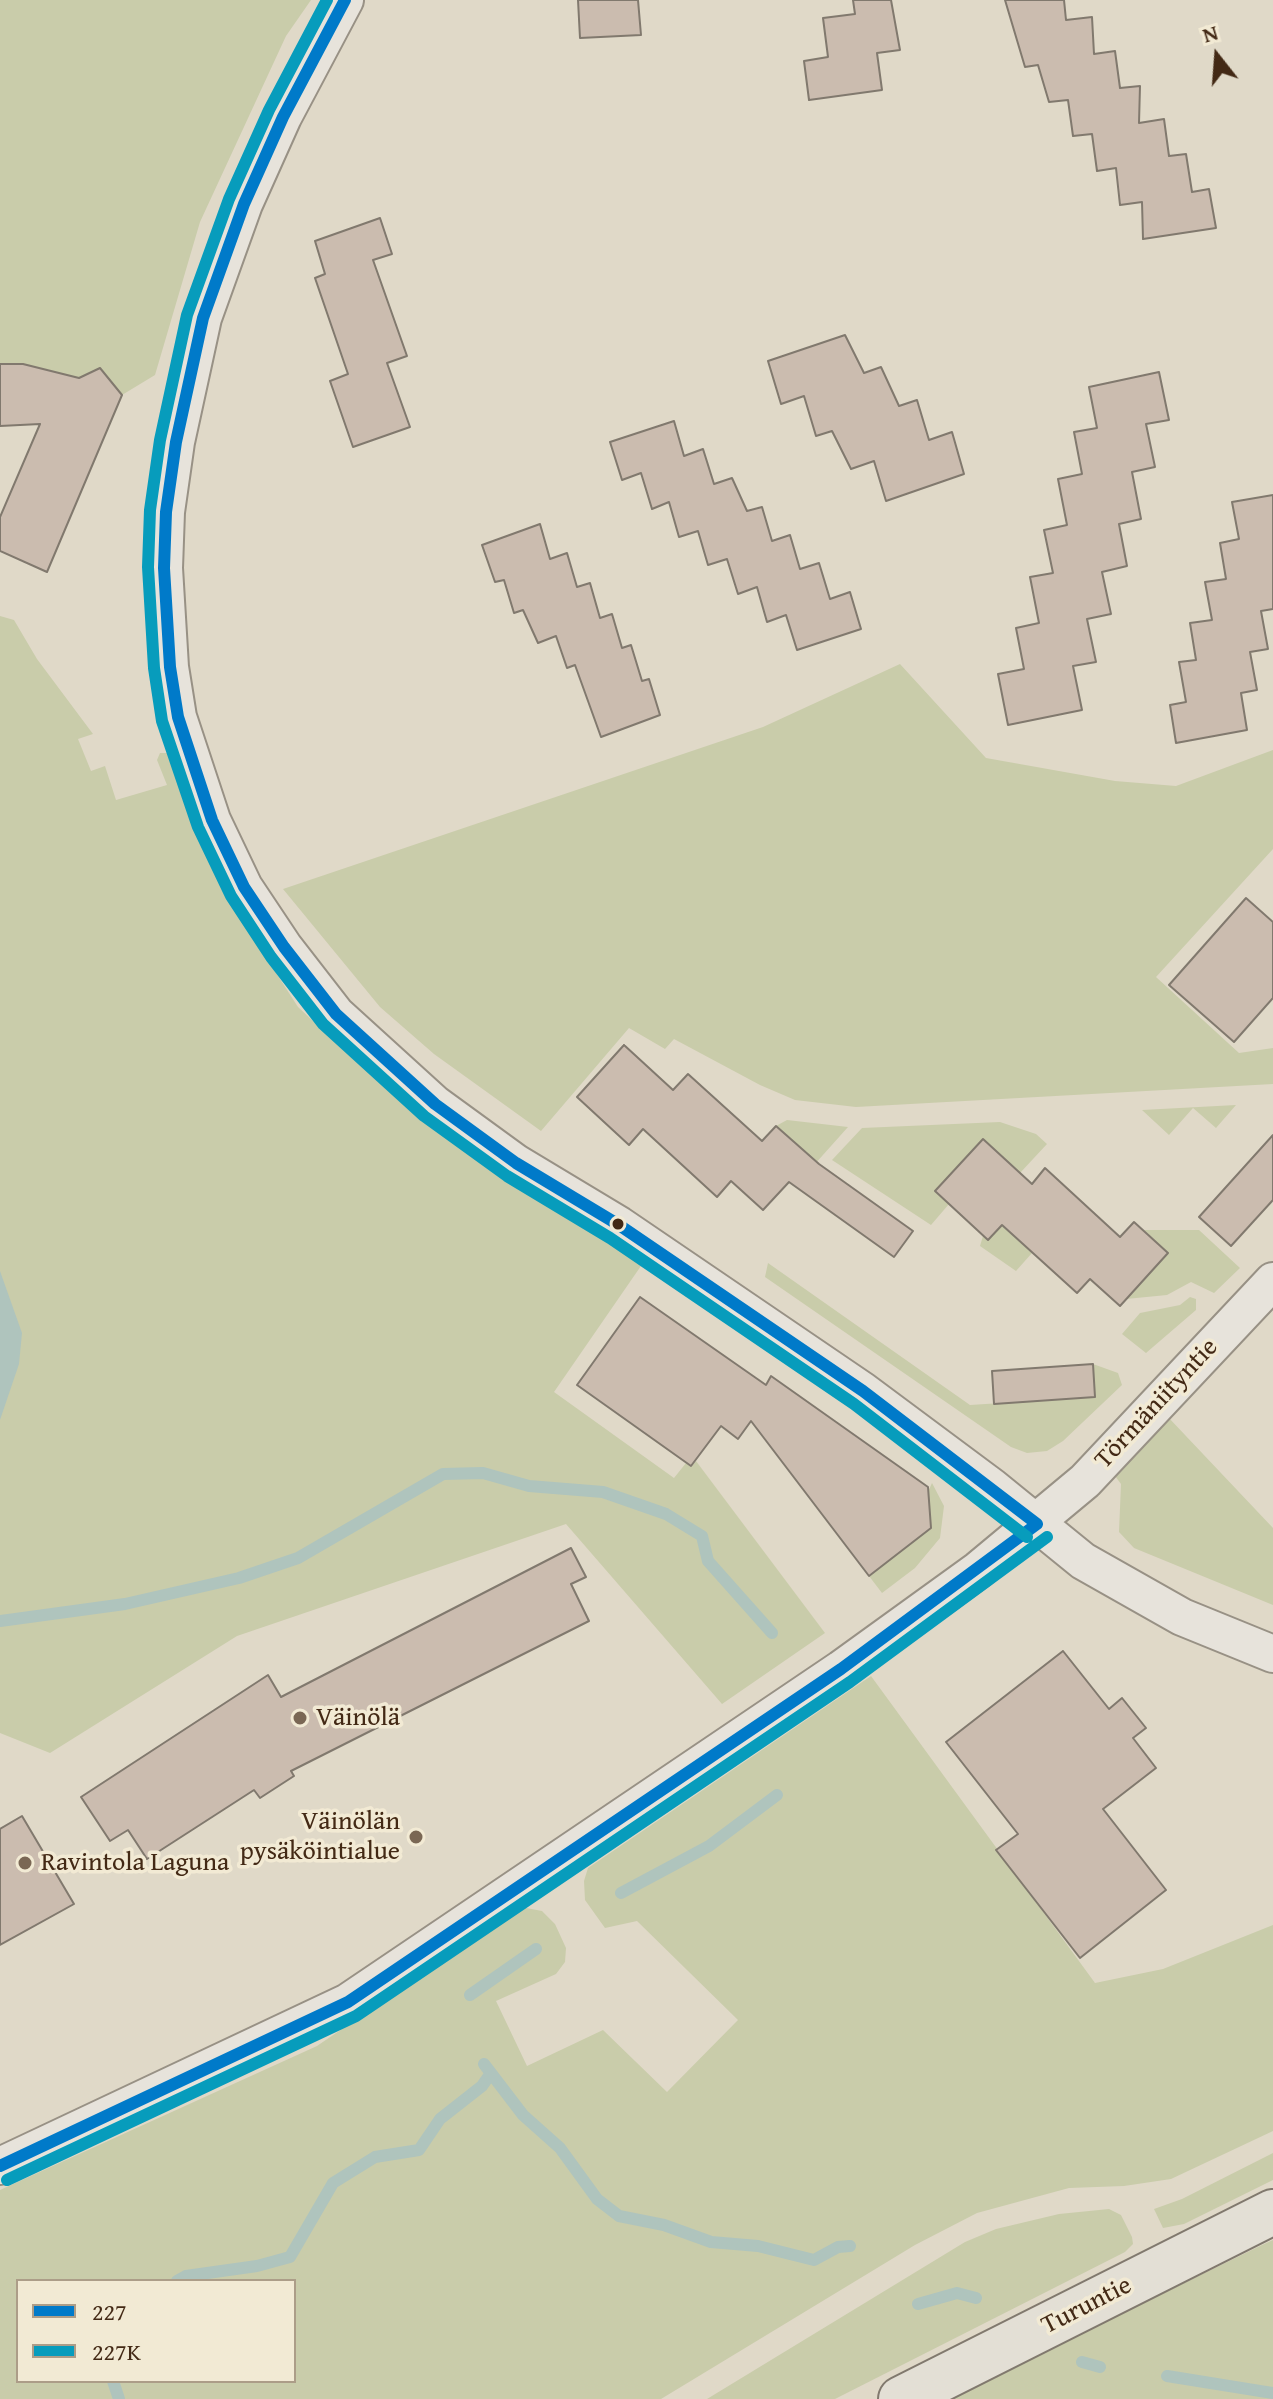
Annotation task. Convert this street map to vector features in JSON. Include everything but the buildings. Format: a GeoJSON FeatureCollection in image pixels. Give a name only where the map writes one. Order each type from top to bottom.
{"type":"FeatureCollection","features":[{"type":"Feature","properties":{"kind":"main road","name":"Turuntie"},"geometry":{"type":"LineString","coordinates":[[901,2399],[1273,2212]]}},
{"type":"Feature","properties":{"kind":"street"},"geometry":{"type":"LineString","coordinates":[[345,0],[283,117],[244,204],[203,318],[176,442],[166,512],[164,568],[170,667],[178,717],[212,820],[244,887],[284,947],[336,1014],[414,1086],[516,1163],[632,1233],[863,1391],[1083,1561],[1182,1617],[1273,1654]]}},
{"type":"Feature","properties":{"kind":"street","name":"Törmäniityntie"},"geometry":{"type":"LineString","coordinates":[[0,2166],[348,2002],[841,1669],[1037,1524],[1085,1481],[1273,1281]]}},
{"type":"Feature","properties":{"kind":"green space"},"geometry":{"type":"Polygon","coordinates":[[[0,0],[311,0],[286,36],[200,222],[155,375],[122,395],[87,389],[50,370],[0,364],[0,0]]]}},
{"type":"Feature","properties":{"kind":"green space"},"geometry":{"type":"Polygon","coordinates":[[[0,616],[14,620],[37,659],[93,734],[78,739],[91,771],[105,766],[116,800],[167,785],[157,760],[160,753],[170,753],[207,851],[237,912],[298,1007],[410,1111],[513,1182],[643,1263],[554,1392],[674,1478],[686,1463],[691,1467],[696,1461],[825,1633],[722,1704],[566,1524],[237,1636],[50,1753],[0,1733],[0,616]]]}},
{"type":"Feature","properties":{"kind":"green space"},"geometry":{"type":"Polygon","coordinates":[[[900,664],[986,758],[1115,781],[1176,786],[1273,750],[1273,849],[1156,977],[1239,1053],[1273,1048],[1273,1084],[856,1107],[795,1100],[674,1039],[665,1049],[629,1028],[541,1131],[434,1054],[380,1007],[283,889],[763,727],[900,664]]]}},
{"type":"Feature","properties":{"kind":"green space"},"geometry":{"type":"Polygon","coordinates":[[[1236,1105],[1216,1128],[1193,1108],[1169,1135],[1142,1110],[1236,1105]]]}},
{"type":"Feature","properties":{"kind":"green space"},"geometry":{"type":"Polygon","coordinates":[[[787,1120],[848,1127],[814,1165],[811,1157],[776,1126],[787,1120]]]}},
{"type":"Feature","properties":{"kind":"green space"},"geometry":{"type":"Polygon","coordinates":[[[1000,1122],[1036,1134],[1047,1144],[1020,1173],[983,1139],[935,1191],[949,1204],[931,1225],[832,1160],[862,1128],[1000,1122]]]}},
{"type":"Feature","properties":{"kind":"green space"},"geometry":{"type":"Polygon","coordinates":[[[1002,1225],[1032,1253],[1016,1271],[980,1246],[983,1236],[988,1240],[1002,1225]]]}},
{"type":"Feature","properties":{"kind":"green space"},"geometry":{"type":"Polygon","coordinates":[[[1144,1230],[1199,1230],[1240,1268],[1214,1293],[1191,1282],[1167,1295],[1126,1299],[1168,1253],[1144,1230]]]}},
{"type":"Feature","properties":{"kind":"green space"},"geometry":{"type":"Polygon","coordinates":[[[768,1263],[970,1405],[1095,1397],[1093,1364],[1118,1373],[1122,1385],[1063,1441],[1047,1451],[1027,1453],[1011,1447],[765,1277],[768,1263]]]}},
{"type":"Feature","properties":{"kind":"green space"},"geometry":{"type":"Polygon","coordinates":[[[1190,1297],[1196,1299],[1196,1310],[1146,1353],[1122,1334],[1140,1313],[1180,1305],[1190,1297]]]}},
{"type":"Feature","properties":{"kind":"green space"},"geometry":{"type":"Polygon","coordinates":[[[1168,1417],[1273,1528],[1273,1605],[1134,1548],[1119,1532],[1121,1484],[1115,1476],[1168,1417]]]}},
{"type":"Feature","properties":{"kind":"green space"},"geometry":{"type":"Polygon","coordinates":[[[932,1483],[944,1506],[940,1538],[915,1568],[882,1593],[869,1576],[901,1551],[932,1483]]]}},
{"type":"Feature","properties":{"kind":"green space"},"geometry":{"type":"Polygon","coordinates":[[[871,1676],[1095,1983],[1163,1969],[1273,1925],[1273,2131],[1171,2179],[1124,2186],[1069,2188],[977,2213],[915,2245],[661,2399],[0,2399],[0,2190],[317,2046],[521,1907],[542,1911],[555,1924],[566,1948],[565,1962],[556,1974],[496,2001],[527,2066],[603,2030],[667,2092],[738,2020],[637,1921],[605,1928],[585,1900],[584,1881],[588,1868],[871,1676]]]}},
{"type":"Feature","properties":{"kind":"green space"},"geometry":{"type":"Polygon","coordinates":[[[1273,2153],[1273,2180],[1184,2224],[1163,2228],[1154,2209],[1182,2199],[1273,2153]]]}},
{"type":"Feature","properties":{"kind":"green space"},"geometry":{"type":"Polygon","coordinates":[[[1109,2209],[1121,2215],[1132,2237],[1133,2244],[1125,2252],[835,2399],[707,2399],[965,2242],[996,2229],[1059,2214],[1109,2209]]]}},
{"type":"Feature","properties":{"kind":"green space"},"geometry":{"type":"Polygon","coordinates":[[[1273,2240],[1273,2399],[947,2399],[1262,2245],[1273,2240]]]}},
{"type":"Feature","properties":{"kind":"water"},"geometry":{"type":"Polygon","coordinates":[[[0,1271],[22,1333],[19,1364],[0,1420],[0,1271]]]}},
{"type":"Feature","properties":{"kind":"waterway"},"geometry":{"type":"LineString","coordinates":[[0,1621],[125,1604],[239,1578],[298,1558],[443,1474],[483,1473],[529,1486],[603,1492],[666,1514],[702,1536],[708,1561],[772,1633]]}},
{"type":"Feature","properties":{"kind":"waterway"},"geometry":{"type":"LineString","coordinates":[[621,1893],[709,1846],[777,1795]]}},
{"type":"Feature","properties":{"kind":"waterway"},"geometry":{"type":"LineString","coordinates":[[470,1995],[536,1949]]}},
{"type":"Feature","properties":{"kind":"waterway"},"geometry":{"type":"LineString","coordinates":[[484,2064],[523,2115],[560,2148],[597,2199],[619,2216],[664,2225],[711,2242],[758,2246],[814,2260],[838,2247],[850,2246]]}},
{"type":"Feature","properties":{"kind":"waterway"},"geometry":{"type":"LineString","coordinates":[[181,2279],[290,2257],[333,2183],[375,2157],[419,2150],[440,2119],[482,2086],[491,2073]]}},
{"type":"Feature","properties":{"kind":"waterway"},"geometry":{"type":"LineString","coordinates":[[918,2304],[957,2293],[976,2298]]}},
{"type":"Feature","properties":{"kind":"waterway"},"geometry":{"type":"LineString","coordinates":[[1082,2362],[1100,2367]]}},
{"type":"Feature","properties":{"kind":"waterway"},"geometry":{"type":"LineString","coordinates":[[1167,2376],[1273,2393]]}},
{"type":"Feature","properties":{"kind":"waterway"},"geometry":{"type":"LineString","coordinates":[[114,2383],[119,2399]]}},
{"type":"Feature","properties":{"kind":"transit line","name":"227K"},"geometry":{"type":"LineString","coordinates":[[327,0],[269,110],[229,199],[187,315],[160,440],[150,510],[148,567],[154,668],[162,721],[198,827],[231,896],[271,957],[323,1024],[424,1116],[507,1176],[610,1238],[854,1404],[1027,1537]]}},
{"type":"Feature","properties":{"kind":"transit line","name":"227"},"geometry":{"type":"LineString","coordinates":[[345,0],[283,117],[244,204],[203,318],[176,442],[166,512],[164,568],[170,667],[178,717],[212,820],[244,887],[284,947],[336,1014],[435,1104],[516,1163],[619,1225],[863,1391],[1037,1524]]}},
{"type":"Feature","properties":{"kind":"transit line","name":"227"},"geometry":{"type":"LineString","coordinates":[[0,2166],[348,2002],[841,1669],[1037,1524]]}},
{"type":"Feature","properties":{"kind":"transit line","name":"227K"},"geometry":{"type":"LineString","coordinates":[[7,2180],[356,2016],[850,1682],[1047,1537]]}},
{"type":"Feature","properties":{"kind":"place","name":"Väinölä"},"geometry":{"type":"Point","coordinates":[300,1718]}},
{"type":"Feature","properties":{"kind":"place","name":"Väinölän pysäköintialue"},"geometry":{"type":"Point","coordinates":[416,1837]}},
{"type":"Feature","properties":{"kind":"place","name":"Ravintola Laguna"},"geometry":{"type":"Point","coordinates":[25,1863]}}]}
